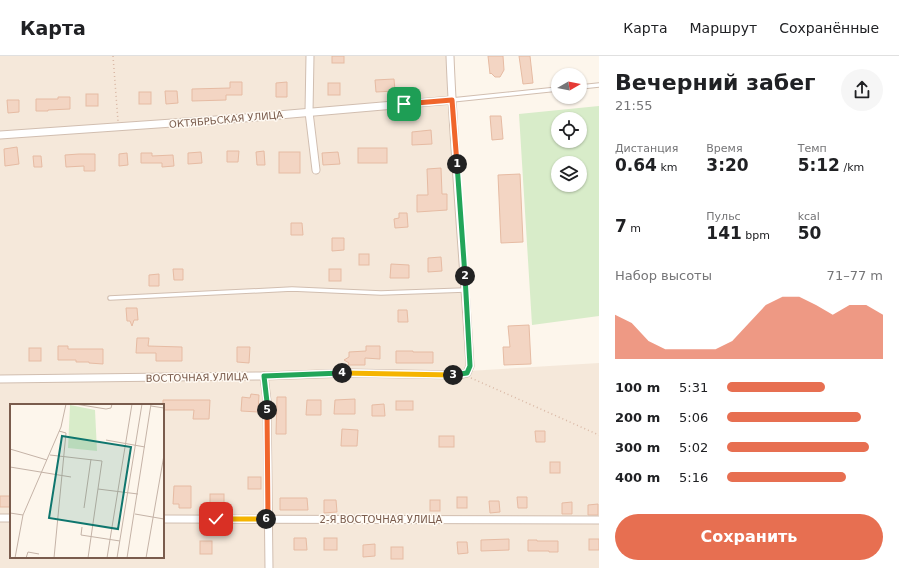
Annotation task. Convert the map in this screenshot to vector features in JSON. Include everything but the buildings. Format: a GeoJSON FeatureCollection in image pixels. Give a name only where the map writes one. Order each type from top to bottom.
{"type":"FeatureCollection","features":[{"type":"Feature","properties":{"kind":"street"},"geometry":{"type":"LineString","coordinates":[[310,56],[309,112],[316,170]]}},
{"type":"Feature","properties":{"kind":"street"},"geometry":{"type":"LineString","coordinates":[[450,56],[470,366],[464,373]]}},
{"type":"Feature","properties":{"kind":"street","name":"ОКТЯБРЬСКАЯ УЛИЦА"},"geometry":{"type":"LineString","coordinates":[[0,135],[244,118],[452,100]]}},
{"type":"Feature","properties":{"kind":"street","name":"ВОСТОЧНАЯ УЛИЦА"},"geometry":{"type":"LineString","coordinates":[[0,379],[264,376],[349,373],[458,375],[464,373]]}},
{"type":"Feature","properties":{"kind":"street"},"geometry":{"type":"LineString","coordinates":[[264,376],[267,402],[269,568]]}},
{"type":"Feature","properties":{"kind":"street","name":"2-Я ВОСТОЧНАЯ УЛИЦА"},"geometry":{"type":"LineString","coordinates":[[164,519],[599,520]]}},
{"type":"Feature","properties":{"kind":"lane"},"geometry":{"type":"LineString","coordinates":[[587,86],[599,85]]}},
{"type":"Feature","properties":{"kind":"lane"},"geometry":{"type":"LineString","coordinates":[[452,100],[551,90]]}},
{"type":"Feature","properties":{"kind":"lane"},"geometry":{"type":"LineString","coordinates":[[110,298],[292,289],[381,293],[466,290]]}},
{"type":"Feature","properties":{"kind":"path"},"geometry":{"type":"LineString","coordinates":[[113,56],[118,127]]}},
{"type":"Feature","properties":{"kind":"path"},"geometry":{"type":"LineString","coordinates":[[464,373],[599,435]]}},
{"type":"Feature","properties":{"kind":"shaded area"},"geometry":{"type":"Polygon","coordinates":[[[0,56],[447,56],[468,371],[599,363],[599,568],[0,568],[0,56]]]}},
{"type":"Feature","properties":{"kind":"green space"},"geometry":{"type":"Polygon","coordinates":[[[599,106],[599,316],[532,325],[519,114],[599,106]]]}},
{"type":"Feature","properties":{"kind":"route"},"geometry":{"type":"LineString","coordinates":[[216,519],[268,519],[267,402],[264,376],[349,373],[458,375],[467,373],[470,366],[466,290],[452,100],[404,104]]}}]}
